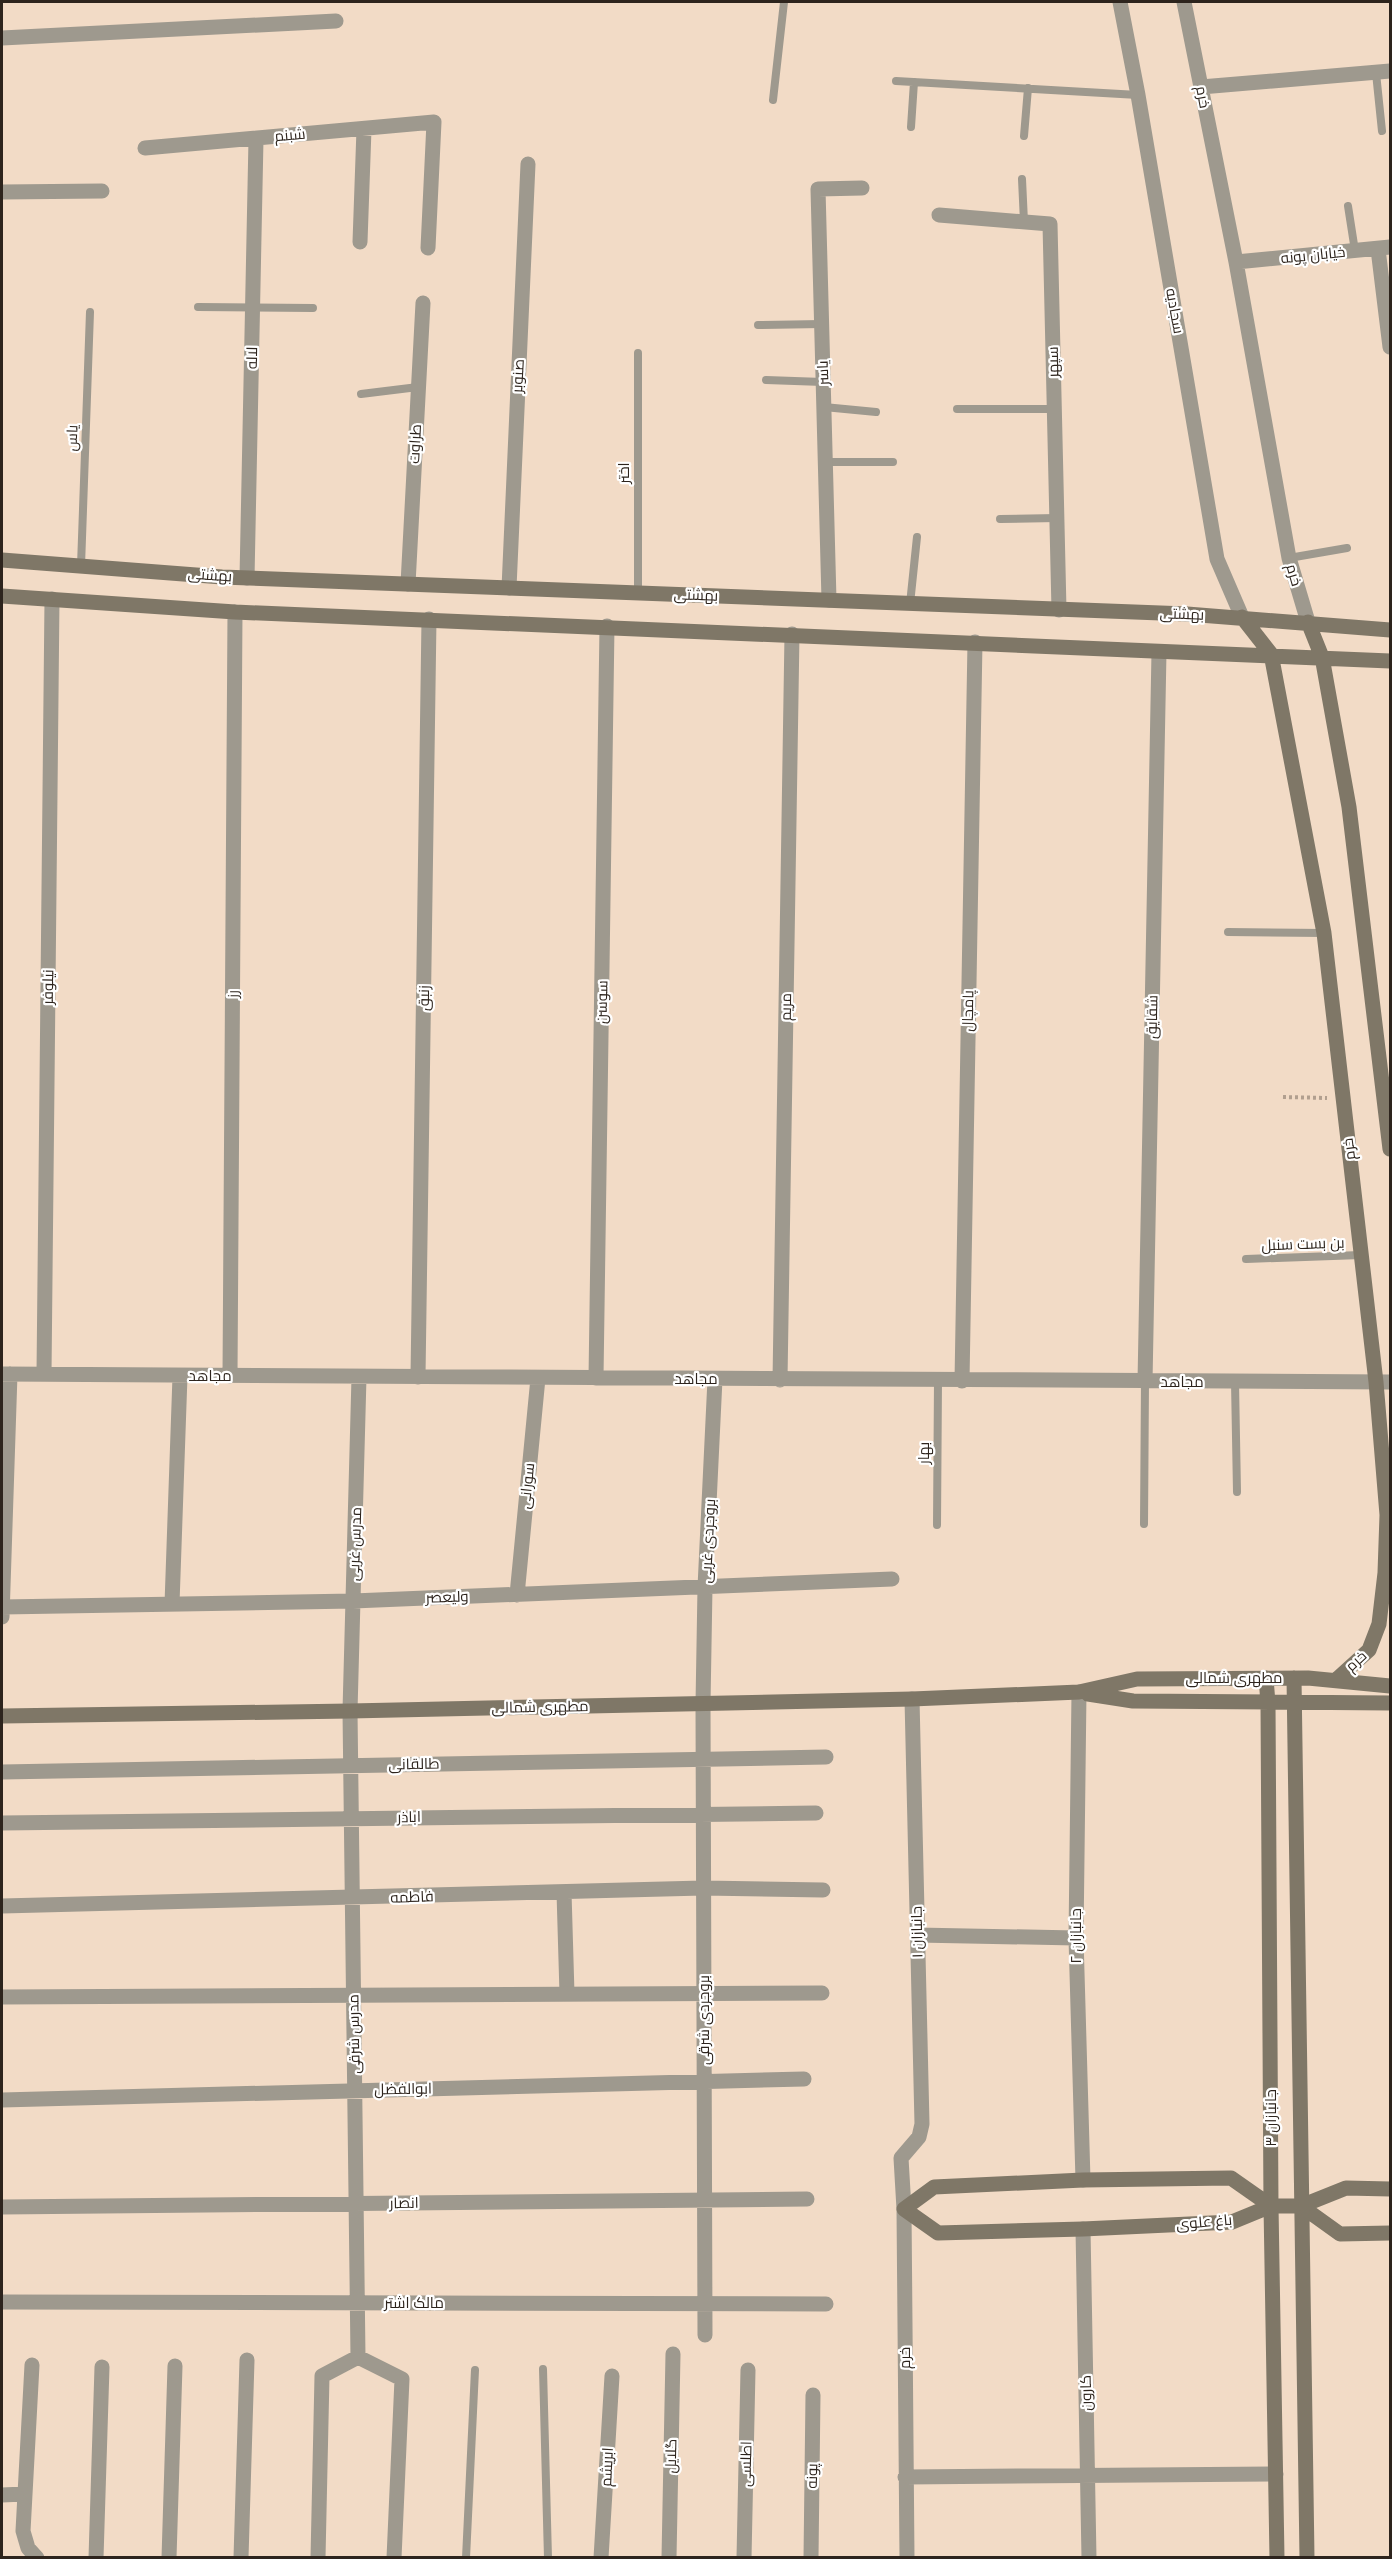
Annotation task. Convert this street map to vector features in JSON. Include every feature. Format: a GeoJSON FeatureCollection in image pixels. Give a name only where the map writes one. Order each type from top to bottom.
{"type":"FeatureCollection","features":[{"type":"Feature","properties":{"kind":"street","name":"سجادیه"},"geometry":{"type":"LineString","coordinates":[[1120,2],[1217,559],[1242,617]]}},
{"type":"Feature","properties":{"kind":"street","name":"خرم"},"geometry":{"type":"LineString","coordinates":[[1184,2],[1236,262],[1289,558],[1308,622],[1322,657],[1349,807],[1390,1149]]}},
{"type":"Feature","properties":{"kind":"street"},"geometry":{"type":"LineString","coordinates":[[2,38],[336,21]]}},
{"type":"Feature","properties":{"kind":"street"},"geometry":{"type":"LineString","coordinates":[[1201,87],[1383,72]]}},
{"type":"Feature","properties":{"kind":"street","name":"شبنم"},"geometry":{"type":"LineString","coordinates":[[145,148],[434,122],[428,248]]}},
{"type":"Feature","properties":{"kind":"street"},"geometry":{"type":"LineString","coordinates":[[360,242],[364,129]]}},
{"type":"Feature","properties":{"kind":"street","name":"لاله"},"geometry":{"type":"LineString","coordinates":[[247,578],[256,138]]}},
{"type":"Feature","properties":{"kind":"street","name":"صنوبر"},"geometry":{"type":"LineString","coordinates":[[509,588],[528,164]]}},
{"type":"Feature","properties":{"kind":"street","name":"یاسر"},"geometry":{"type":"LineString","coordinates":[[829,600],[818,189],[862,188]]}},
{"type":"Feature","properties":{"kind":"street"},"geometry":{"type":"LineString","coordinates":[[2,192],[102,191]]}},
{"type":"Feature","properties":{"kind":"street","name":"سپهر"},"geometry":{"type":"LineString","coordinates":[[939,215],[1050,224],[1059,610]]}},
{"type":"Feature","properties":{"kind":"street"},"geometry":{"type":"LineString","coordinates":[[1384,248],[1390,347]]}},
{"type":"Feature","properties":{"kind":"street","name":"خیابان پونه"},"geometry":{"type":"LineString","coordinates":[[1236,262],[1384,248]]}},
{"type":"Feature","properties":{"kind":"street","name":"طراوت"},"geometry":{"type":"LineString","coordinates":[[408,584],[423,303]]}},
{"type":"Feature","properties":{"kind":"street","name":"بهشتی"},"geometry":{"type":"LineString","coordinates":[[2,560],[247,578],[1242,617],[1390,630]]}},
{"type":"Feature","properties":{"kind":"street"},"geometry":{"type":"LineString","coordinates":[[2,596],[235,612],[792,634],[1159,652],[1271,654],[1390,661]]}},
{"type":"Feature","properties":{"kind":"street","name":"نیلوفر"},"geometry":{"type":"LineString","coordinates":[[44,1374],[52,599]]}},
{"type":"Feature","properties":{"kind":"street","name":"رز"},"geometry":{"type":"LineString","coordinates":[[230,1376],[235,612]]}},
{"type":"Feature","properties":{"kind":"street","name":"خرم"},"geometry":{"type":"LineString","coordinates":[[1242,617],[1271,654],[1323,933],[1361,1255],[1383,1382],[1387,1515],[1385,1573],[1379,1624],[1368,1650],[1337,1679]]}},
{"type":"Feature","properties":{"kind":"street","name":"زنبق"},"geometry":{"type":"LineString","coordinates":[[418,1377],[429,619]]}},
{"type":"Feature","properties":{"kind":"street","name":"سوسن"},"geometry":{"type":"LineString","coordinates":[[596,1378],[607,626]]}},
{"type":"Feature","properties":{"kind":"street","name":"مریم"},"geometry":{"type":"LineString","coordinates":[[780,1380],[792,634]]}},
{"type":"Feature","properties":{"kind":"street","name":"پامچال"},"geometry":{"type":"LineString","coordinates":[[962,1381],[975,642]]}},
{"type":"Feature","properties":{"kind":"street","name":"شقایق"},"geometry":{"type":"LineString","coordinates":[[1145,1382],[1159,652]]}},
{"type":"Feature","properties":{"kind":"street"},"geometry":{"type":"LineString","coordinates":[[2,1617],[6,1374]]}},
{"type":"Feature","properties":{"kind":"street","name":"مجاهد"},"geometry":{"type":"LineString","coordinates":[[6,1374],[1383,1382]]}},
{"type":"Feature","properties":{"kind":"street"},"geometry":{"type":"LineString","coordinates":[[172,1604],[180,1376]]}},
{"type":"Feature","properties":{"kind":"street","name":"مدرس غربی"},"geometry":{"type":"LineString","coordinates":[[350,1711],[359,1377]]}},
{"type":"Feature","properties":{"kind":"street","name":"سورانی"},"geometry":{"type":"LineString","coordinates":[[517,1594],[538,1378]]}},
{"type":"Feature","properties":{"kind":"street","name":"بروجردی غربی"},"geometry":{"type":"LineString","coordinates":[[703,1704],[705,1587],[715,1379]]}},
{"type":"Feature","properties":{"kind":"street","name":"ولیعصر"},"geometry":{"type":"LineString","coordinates":[[2,1607],[353,1601],[892,1579]]}},
{"type":"Feature","properties":{"kind":"street","name":"جانبازان ۳"},"geometry":{"type":"LineString","coordinates":[[1266,1678],[1277,2558]]}},
{"type":"Feature","properties":{"kind":"street","name":"جانبازان ۳"},"geometry":{"type":"LineString","coordinates":[[1294,1678],[1307,2558]]}},
{"type":"Feature","properties":{"kind":"street","name":"مطهری شمالی"},"geometry":{"type":"LineString","coordinates":[[2,1716],[912,1699],[1079,1692],[1137,1679],[1337,1679],[1390,1686]]}},
{"type":"Feature","properties":{"kind":"street","name":"مطهری شمالی"},"geometry":{"type":"LineString","coordinates":[[1079,1692],[1133,1701],[1390,1703]]}},
{"type":"Feature","properties":{"kind":"street","name":"جانبازان ۲"},"geometry":{"type":"LineString","coordinates":[[1079,1692],[1076,1938],[1083,2180]]}},
{"type":"Feature","properties":{"kind":"street","name":"جانبازان ۱"},"geometry":{"type":"LineString","coordinates":[[901,2158],[919,2137],[922,2124],[912,1699]]}},
{"type":"Feature","properties":{"kind":"street","name":"بروجردی شرقی"},"geometry":{"type":"LineString","coordinates":[[703,1704],[705,2336]]}},
{"type":"Feature","properties":{"kind":"street","name":"مدرس شرقی"},"geometry":{"type":"LineString","coordinates":[[350,1711],[358,2357]]}},
{"type":"Feature","properties":{"kind":"street","name":"طالقانی"},"geometry":{"type":"LineString","coordinates":[[2,1772],[826,1757]]}},
{"type":"Feature","properties":{"kind":"street"},"geometry":{"type":"LineString","coordinates":[[1268,1801],[1296,1801]]}},
{"type":"Feature","properties":{"kind":"street","name":"اباذر"},"geometry":{"type":"LineString","coordinates":[[2,1823],[816,1813]]}},
{"type":"Feature","properties":{"kind":"street","name":"فاطمه"},"geometry":{"type":"LineString","coordinates":[[2,1906],[352,1899],[703,1888],[823,1890]]}},
{"type":"Feature","properties":{"kind":"street"},"geometry":{"type":"LineString","coordinates":[[564,1892],[567,1994]]}},
{"type":"Feature","properties":{"kind":"street"},"geometry":{"type":"LineString","coordinates":[[917,1935],[1076,1938]]}},
{"type":"Feature","properties":{"kind":"street"},"geometry":{"type":"LineString","coordinates":[[2,1997],[822,1993]]}},
{"type":"Feature","properties":{"kind":"street","name":"ابوالفضل"},"geometry":{"type":"LineString","coordinates":[[2,2100],[804,2079]]}},
{"type":"Feature","properties":{"kind":"street","name":"خرم"},"geometry":{"type":"LineString","coordinates":[[901,2158],[904,2208],[906,2558]]}},
{"type":"Feature","properties":{"kind":"street"},"geometry":{"type":"LineString","coordinates":[[904,2208],[934,2187],[1083,2180],[1231,2178],[1271,2206],[1301,2206],[1346,2188],[1390,2188]]}},
{"type":"Feature","properties":{"kind":"street","name":"انصار"},"geometry":{"type":"LineString","coordinates":[[2,2207],[807,2199]]}},
{"type":"Feature","properties":{"kind":"street","name":"باغ علوی"},"geometry":{"type":"LineString","coordinates":[[904,2208],[938,2233],[1232,2222],[1271,2206]]}},
{"type":"Feature","properties":{"kind":"street"},"geometry":{"type":"LineString","coordinates":[[1301,2206],[1340,2234],[1390,2233]]}},
{"type":"Feature","properties":{"kind":"street","name":"کارون"},"geometry":{"type":"LineString","coordinates":[[1083,2229],[1089,2558]]}},
{"type":"Feature","properties":{"kind":"street","name":"مالک اشتر"},"geometry":{"type":"LineString","coordinates":[[2,2302],[826,2304]]}},
{"type":"Feature","properties":{"kind":"street","name":"گلایل"},"geometry":{"type":"LineString","coordinates":[[669,2558],[673,2354]]}},
{"type":"Feature","properties":{"kind":"street"},"geometry":{"type":"LineString","coordinates":[[318,2558],[322,2376],[358,2357],[402,2379],[394,2558]]}},
{"type":"Feature","properties":{"kind":"street"},"geometry":{"type":"LineString","coordinates":[[241,2558],[247,2360]]}},
{"type":"Feature","properties":{"kind":"street"},"geometry":{"type":"LineString","coordinates":[[32,2365],[23,2531],[28,2547],[38,2558]]}},
{"type":"Feature","properties":{"kind":"street"},"geometry":{"type":"LineString","coordinates":[[170,2558],[175,2366]]}},
{"type":"Feature","properties":{"kind":"street"},"geometry":{"type":"LineString","coordinates":[[96,2558],[102,2367]]}},
{"type":"Feature","properties":{"kind":"street","name":"اطلسی"},"geometry":{"type":"LineString","coordinates":[[744,2558],[748,2370]]}},
{"type":"Feature","properties":{"kind":"street","name":"ابریشم"},"geometry":{"type":"LineString","coordinates":[[601,2558],[612,2376]]}},
{"type":"Feature","properties":{"kind":"street","name":"پونه"},"geometry":{"type":"LineString","coordinates":[[811,2558],[813,2395]]}},
{"type":"Feature","properties":{"kind":"street"},"geometry":{"type":"LineString","coordinates":[[905,2477],[1276,2474]]}},
{"type":"Feature","properties":{"kind":"street"},"geometry":{"type":"LineString","coordinates":[[2,2495],[24,2494]]}},
{"type":"Feature","properties":{"kind":"lane"},"geometry":{"type":"LineString","coordinates":[[773,100],[784,2]]}},
{"type":"Feature","properties":{"kind":"lane"},"geometry":{"type":"LineString","coordinates":[[1382,131],[1383,72]]}},
{"type":"Feature","properties":{"kind":"lane"},"geometry":{"type":"LineString","coordinates":[[896,81],[1138,95]]}},
{"type":"Feature","properties":{"kind":"lane"},"geometry":{"type":"LineString","coordinates":[[911,127],[914,82]]}},
{"type":"Feature","properties":{"kind":"lane"},"geometry":{"type":"LineString","coordinates":[[1024,136],[1028,88]]}},
{"type":"Feature","properties":{"kind":"lane"},"geometry":{"type":"LineString","coordinates":[[1022,179],[1024,222]]}},
{"type":"Feature","properties":{"kind":"lane"},"geometry":{"type":"LineString","coordinates":[[1348,206],[1355,251]]}},
{"type":"Feature","properties":{"kind":"lane"},"geometry":{"type":"LineString","coordinates":[[198,307],[313,308]]}},
{"type":"Feature","properties":{"kind":"lane","name":"یاس"},"geometry":{"type":"LineString","coordinates":[[81,566],[90,312]]}},
{"type":"Feature","properties":{"kind":"lane"},"geometry":{"type":"LineString","coordinates":[[758,325],[822,324]]}},
{"type":"Feature","properties":{"kind":"lane","name":"اختر"},"geometry":{"type":"LineString","coordinates":[[638,353],[638,593]]}},
{"type":"Feature","properties":{"kind":"lane"},"geometry":{"type":"LineString","coordinates":[[766,380],[823,382]]}},
{"type":"Feature","properties":{"kind":"lane"},"geometry":{"type":"LineString","coordinates":[[361,394],[418,387]]}},
{"type":"Feature","properties":{"kind":"lane"},"geometry":{"type":"LineString","coordinates":[[824,407],[876,412]]}},
{"type":"Feature","properties":{"kind":"lane"},"geometry":{"type":"LineString","coordinates":[[957,409],[1054,409]]}},
{"type":"Feature","properties":{"kind":"lane"},"geometry":{"type":"LineString","coordinates":[[825,462],[893,462]]}},
{"type":"Feature","properties":{"kind":"lane"},"geometry":{"type":"LineString","coordinates":[[1000,519],[1057,518]]}},
{"type":"Feature","properties":{"kind":"lane"},"geometry":{"type":"LineString","coordinates":[[910,604],[917,537]]}},
{"type":"Feature","properties":{"kind":"lane"},"geometry":{"type":"LineString","coordinates":[[1289,558],[1347,548]]}},
{"type":"Feature","properties":{"kind":"lane"},"geometry":{"type":"LineString","coordinates":[[1228,932],[1323,933]]}},
{"type":"Feature","properties":{"kind":"lane","name":"بن بست سنبل"},"geometry":{"type":"LineString","coordinates":[[1246,1259],[1361,1255]]}},
{"type":"Feature","properties":{"kind":"lane","name":"بهار"},"geometry":{"type":"LineString","coordinates":[[937,1525],[938,1380]]}},
{"type":"Feature","properties":{"kind":"lane"},"geometry":{"type":"LineString","coordinates":[[1144,1524],[1145,1382]]}},
{"type":"Feature","properties":{"kind":"lane"},"geometry":{"type":"LineString","coordinates":[[1235,1382],[1237,1492]]}},
{"type":"Feature","properties":{"kind":"lane"},"geometry":{"type":"LineString","coordinates":[[543,2369],[548,2558]]}},
{"type":"Feature","properties":{"kind":"lane"},"geometry":{"type":"LineString","coordinates":[[466,2558],[475,2370]]}},
{"type":"Feature","properties":{"kind":"path"},"geometry":{"type":"LineString","coordinates":[[1283,1097],[1343,1098]]}}]}
